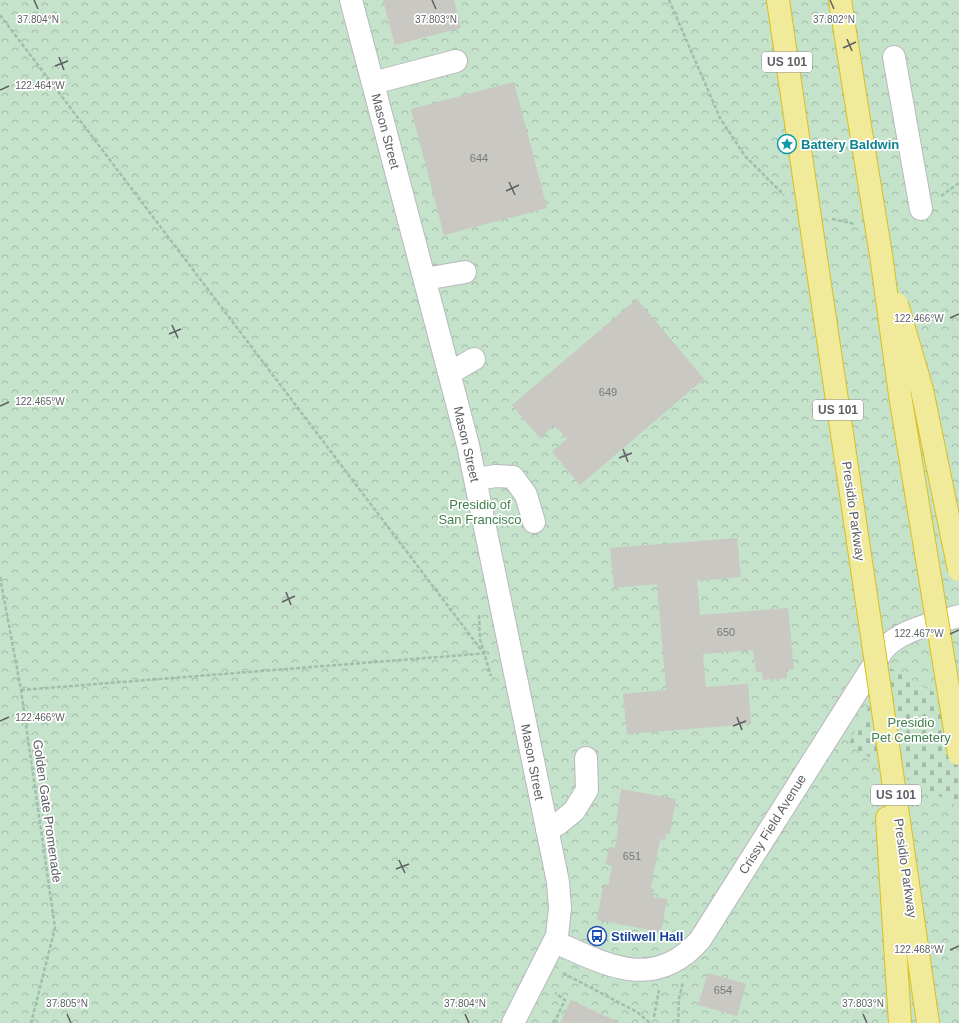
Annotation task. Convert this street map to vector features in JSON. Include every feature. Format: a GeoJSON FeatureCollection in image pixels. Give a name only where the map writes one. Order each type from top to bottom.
{"type":"FeatureCollection","features":[{"type":"Feature","properties":{"kind":"highway","name":"Presidio Parkway"},"geometry":{"type":"LineString","coordinates":[[778,0],[928,1023]]}},
{"type":"Feature","properties":{"kind":"highway"},"geometry":{"type":"LineString","coordinates":[[840,0],[881,255],[900,395],[959,754]]}},
{"type":"Feature","properties":{"kind":"highway"},"geometry":{"type":"LineString","coordinates":[[881,255],[915,360],[959,570]]}},
{"type":"Feature","properties":{"kind":"highway"},"geometry":{"type":"LineString","coordinates":[[881,697],[890,895],[900,1023]]}},
{"type":"Feature","properties":{"kind":"street","name":"Mason Street"},"geometry":{"type":"LineString","coordinates":[[351,0],[450,373],[476,479],[560,895],[559,924],[555,942],[513,1023]]}},
{"type":"Feature","properties":{"kind":"street"},"geometry":{"type":"LineString","coordinates":[[894,57],[921,209]]}},
{"type":"Feature","properties":{"kind":"street"},"geometry":{"type":"LineString","coordinates":[[373,83],[456,61]]}},
{"type":"Feature","properties":{"kind":"street"},"geometry":{"type":"LineString","coordinates":[[425,279],[465,272]]}},
{"type":"Feature","properties":{"kind":"street"},"geometry":{"type":"LineString","coordinates":[[450,373],[474,359]]}},
{"type":"Feature","properties":{"kind":"street"},"geometry":{"type":"LineString","coordinates":[[476,479],[496,476],[513,477],[526,495],[534,522]]}},
{"type":"Feature","properties":{"kind":"street","name":"Crissy Field Avenue"},"geometry":{"type":"LineString","coordinates":[[691,950],[700,940],[883,650],[897,638],[959,616]]}},
{"type":"Feature","properties":{"kind":"street"},"geometry":{"type":"LineString","coordinates":[[547,830],[558,824],[574,811],[587,790],[586,758]]}},
{"type":"Feature","properties":{"kind":"street"},"geometry":{"type":"LineString","coordinates":[[555,942],[617,968],[638,970],[664,966],[691,950]]}},
{"type":"Feature","properties":{"kind":"path"},"geometry":{"type":"LineString","coordinates":[[668,0],[720,118],[746,156],[787,198]]}},
{"type":"Feature","properties":{"kind":"path"},"geometry":{"type":"LineString","coordinates":[[0,14],[483,653]]}},
{"type":"Feature","properties":{"kind":"path"},"geometry":{"type":"LineString","coordinates":[[829,218],[844,223],[858,224]]}},
{"type":"Feature","properties":{"kind":"path","name":"Golden Gate Promenade"},"geometry":{"type":"LineString","coordinates":[[0,577],[21,690],[55,928],[31,1023]]}},
{"type":"Feature","properties":{"kind":"path"},"geometry":{"type":"LineString","coordinates":[[479,612],[480,639],[492,679]]}},
{"type":"Feature","properties":{"kind":"path"},"geometry":{"type":"LineString","coordinates":[[21,690],[494,652]]}},
{"type":"Feature","properties":{"kind":"path"},"geometry":{"type":"LineString","coordinates":[[678,1023],[679,999],[691,950]]}},
{"type":"Feature","properties":{"kind":"path"},"geometry":{"type":"LineString","coordinates":[[564,974],[637,1012],[650,1023]]}},
{"type":"Feature","properties":{"kind":"path"},"geometry":{"type":"LineString","coordinates":[[654,1017],[660,983]]}},
{"type":"Feature","properties":{"kind":"path"},"geometry":{"type":"LineString","coordinates":[[554,1023],[565,1000],[555,993]]}},
{"type":"Feature","properties":{"kind":"green space","name":"Presidio of San Francisco"},"geometry":{"type":"Polygon","coordinates":[[[0,0],[959,0],[959,1023],[0,1023],[0,0]]]}},
{"type":"Feature","properties":{"kind":"green space","name":"Presidio Pet Cemetery"},"geometry":{"type":"Polygon","coordinates":[[[890,668],[959,706],[959,807],[848,745],[890,668]]]}},
{"type":"Feature","properties":{"kind":"building"},"geometry":{"type":"Polygon","coordinates":[[[383,0],[454,0],[461,28],[395,45],[383,0]]]}},
{"type":"Feature","properties":{"kind":"building"},"geometry":{"type":"Polygon","coordinates":[[[514,82],[547,208],[444,235],[411,109],[514,82]]]}},
{"type":"Feature","properties":{"kind":"building"},"geometry":{"type":"Polygon","coordinates":[[[637,299],[704,379],[580,485],[552,452],[567,439],[555,425],[540,438],[512,405],[637,299]]]}},
{"type":"Feature","properties":{"kind":"building"},"geometry":{"type":"Polygon","coordinates":[[[737,538],[741,577],[697,581],[700,615],[788,608],[794,669],[787,670],[787,678],[763,680],[762,672],[756,672],[753,650],[703,654],[706,687],[748,684],[751,724],[627,734],[623,694],[666,690],[657,584],[614,588],[610,548],[737,538]]]}},
{"type":"Feature","properties":{"kind":"building"},"geometry":{"type":"Polygon","coordinates":[[[621,789],[676,799],[670,834],[666,833],[665,840],[660,839],[651,888],[654,889],[652,897],[667,899],[661,932],[597,920],[603,886],[608,887],[612,866],[606,864],[609,847],[615,848],[619,822],[616,822],[621,789]]]}},
{"type":"Feature","properties":{"kind":"building"},"geometry":{"type":"Polygon","coordinates":[[[708,973],[746,984],[737,1016],[698,1005],[708,973]]]}},
{"type":"Feature","properties":{"kind":"building"},"geometry":{"type":"Polygon","coordinates":[[[571,1000],[620,1023],[560,1023],[571,1000]]]}},
{"type":"Feature","properties":{"kind":"place","name":"Battery Baldwin"},"geometry":{"type":"Point","coordinates":[787,144]}},
{"type":"Feature","properties":{"kind":"place","name":"Stilwell Hall"},"geometry":{"type":"Point","coordinates":[597,936]}}]}
